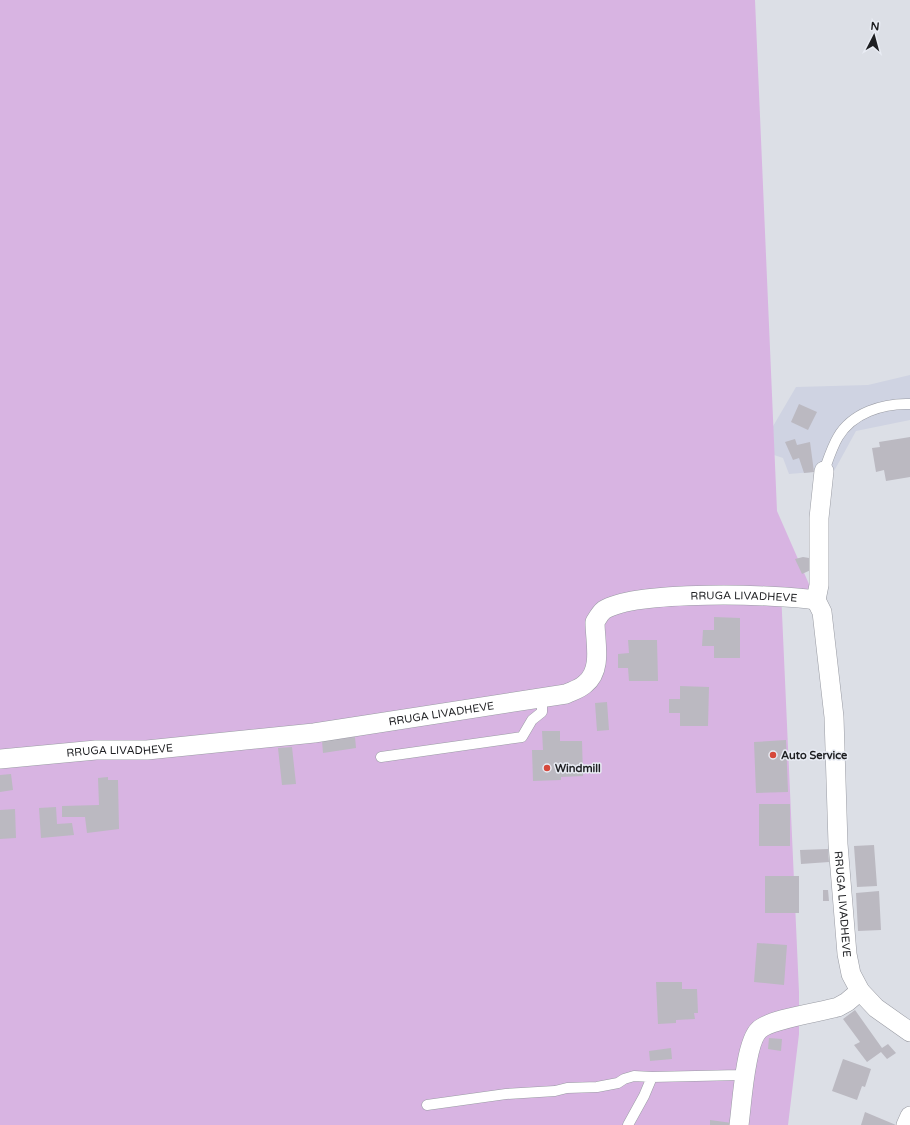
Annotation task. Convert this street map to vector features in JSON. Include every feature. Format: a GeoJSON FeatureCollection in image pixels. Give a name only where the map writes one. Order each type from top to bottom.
{"type":"FeatureCollection","features":[{"type":"Feature","properties":{"kind":"street","name":"RRUGA LIVADHEVE"},"geometry":{"type":"LineString","coordinates":[[824,471],[819,518],[819,585],[816,600],[822,612],[834,718],[838,844],[847,954],[851,974],[860,991],[876,1008],[910,1032]]}},
{"type":"Feature","properties":{"kind":"street","name":"RRUGA LIVADHEVE"},"geometry":{"type":"LineString","coordinates":[[0,759],[96,750],[147,750],[306,734],[542,699],[566,694],[584,686],[593,677],[597,665],[595,622],[604,610],[621,604],[674,596],[772,596],[816,600]]}},
{"type":"Feature","properties":{"kind":"street"},"geometry":{"type":"LineString","coordinates":[[742,1120],[747,1066],[751,1046],[759,1030],[772,1023],[838,1007],[847,1002],[860,991]]}},
{"type":"Feature","properties":{"kind":"street"},"geometry":{"type":"LineString","coordinates":[[906,1125],[910,1116]]}},
{"type":"Feature","properties":{"kind":"lane","name":"RRUGA LIVADHEVE"},"geometry":{"type":"LineString","coordinates":[[824,471],[838,437],[850,422],[872,410],[898,404],[910,404]]}},
{"type":"Feature","properties":{"kind":"lane"},"geometry":{"type":"LineString","coordinates":[[381,757],[522,737],[532,720],[542,712],[542,699]]}},
{"type":"Feature","properties":{"kind":"lane"},"geometry":{"type":"LineString","coordinates":[[427,1105],[506,1094],[556,1091],[567,1088],[597,1087],[618,1083],[624,1079],[634,1076],[652,1077],[739,1074],[747,1066]]}},
{"type":"Feature","properties":{"kind":"lane"},"geometry":{"type":"LineString","coordinates":[[628,1125],[644,1096],[652,1077]]}},
{"type":"Feature","properties":{"kind":"shaded area"},"geometry":{"type":"Polygon","coordinates":[[[0,0],[755,0],[777,511],[812,591],[781,591],[799,992],[799,1034],[788,1125],[0,1125],[0,0]]]}},
{"type":"Feature","properties":{"kind":"shaded area"},"geometry":{"type":"Polygon","coordinates":[[[910,375],[910,420],[856,431],[833,473],[824,471],[789,474],[783,458],[759,450],[796,387],[868,385],[910,375]]]}},
{"type":"Feature","properties":{"kind":"building"},"geometry":{"type":"Polygon","coordinates":[[[799,404],[817,412],[808,430],[791,422],[799,404]]]}},
{"type":"Feature","properties":{"kind":"building"},"geometry":{"type":"Polygon","coordinates":[[[910,437],[910,477],[886,481],[884,470],[876,472],[872,448],[880,447],[879,442],[910,437]]]}},
{"type":"Feature","properties":{"kind":"building"},"geometry":{"type":"Polygon","coordinates":[[[795,439],[797,445],[810,442],[814,472],[804,473],[799,458],[793,460],[785,442],[795,439]]]}},
{"type":"Feature","properties":{"kind":"building"},"geometry":{"type":"Polygon","coordinates":[[[803,557],[809,558],[815,568],[802,574],[795,559],[803,557]]]}},
{"type":"Feature","properties":{"kind":"building"},"geometry":{"type":"Polygon","coordinates":[[[714,617],[740,618],[740,658],[714,658],[714,646],[702,646],[703,630],[714,630],[714,617]]]}},
{"type":"Feature","properties":{"kind":"building"},"geometry":{"type":"Polygon","coordinates":[[[628,640],[657,640],[658,681],[629,681],[628,668],[618,668],[618,654],[629,653],[628,640]]]}},
{"type":"Feature","properties":{"kind":"building"},"geometry":{"type":"Polygon","coordinates":[[[680,686],[709,687],[708,726],[680,726],[680,713],[669,713],[669,699],[680,699],[680,686]]]}},
{"type":"Feature","properties":{"kind":"building"},"geometry":{"type":"Polygon","coordinates":[[[607,702],[609,730],[597,731],[595,703],[607,702]]]}},
{"type":"Feature","properties":{"kind":"building"},"geometry":{"type":"Polygon","coordinates":[[[542,731],[560,731],[560,741],[582,741],[583,776],[561,777],[561,780],[533,781],[532,750],[543,750],[542,731]]]}},
{"type":"Feature","properties":{"kind":"building"},"geometry":{"type":"Polygon","coordinates":[[[355,737],[356,748],[323,753],[322,741],[355,737]]]}},
{"type":"Feature","properties":{"kind":"building"},"geometry":{"type":"Polygon","coordinates":[[[786,740],[788,792],[756,793],[754,742],[786,740]]]}},
{"type":"Feature","properties":{"kind":"building"},"geometry":{"type":"Polygon","coordinates":[[[292,747],[296,784],[282,785],[278,748],[292,747]]]}},
{"type":"Feature","properties":{"kind":"building"},"geometry":{"type":"Polygon","coordinates":[[[11,774],[13,790],[0,792],[0,775],[11,774]]]}},
{"type":"Feature","properties":{"kind":"building"},"geometry":{"type":"Polygon","coordinates":[[[108,777],[108,780],[118,780],[119,829],[87,833],[85,817],[62,817],[62,806],[99,805],[98,778],[108,777]]]}},
{"type":"Feature","properties":{"kind":"building"},"geometry":{"type":"Polygon","coordinates":[[[759,804],[790,804],[790,846],[759,846],[759,804]]]}},
{"type":"Feature","properties":{"kind":"building"},"geometry":{"type":"Polygon","coordinates":[[[56,807],[57,824],[72,823],[74,835],[41,838],[39,808],[56,807]]]}},
{"type":"Feature","properties":{"kind":"building"},"geometry":{"type":"Polygon","coordinates":[[[15,809],[16,838],[0,839],[0,810],[15,809]]]}},
{"type":"Feature","properties":{"kind":"building"},"geometry":{"type":"Polygon","coordinates":[[[874,845],[877,886],[857,887],[854,846],[874,845]]]}},
{"type":"Feature","properties":{"kind":"building"},"geometry":{"type":"Polygon","coordinates":[[[828,849],[829,862],[801,864],[800,850],[828,849]]]}},
{"type":"Feature","properties":{"kind":"building"},"geometry":{"type":"Polygon","coordinates":[[[765,876],[799,876],[799,913],[765,913],[765,876]]]}},
{"type":"Feature","properties":{"kind":"building"},"geometry":{"type":"Polygon","coordinates":[[[823,890],[828,890],[829,901],[823,901],[823,890]]]}},
{"type":"Feature","properties":{"kind":"building"},"geometry":{"type":"Polygon","coordinates":[[[879,891],[881,930],[858,931],[856,893],[879,891]]]}},
{"type":"Feature","properties":{"kind":"building"},"geometry":{"type":"Polygon","coordinates":[[[757,943],[787,945],[784,985],[754,982],[757,943]]]}},
{"type":"Feature","properties":{"kind":"building"},"geometry":{"type":"Polygon","coordinates":[[[656,982],[682,982],[682,989],[697,989],[698,1013],[694,1013],[695,1019],[676,1020],[676,1023],[658,1024],[656,982]]]}},
{"type":"Feature","properties":{"kind":"building"},"geometry":{"type":"Polygon","coordinates":[[[855,1010],[882,1048],[888,1044],[896,1053],[887,1059],[881,1052],[867,1062],[854,1045],[860,1042],[843,1019],[855,1010]]]}},
{"type":"Feature","properties":{"kind":"building"},"geometry":{"type":"Polygon","coordinates":[[[769,1038],[782,1039],[781,1051],[768,1049],[769,1038]]]}},
{"type":"Feature","properties":{"kind":"building"},"geometry":{"type":"Polygon","coordinates":[[[671,1048],[672,1059],[650,1061],[649,1051],[671,1048]]]}},
{"type":"Feature","properties":{"kind":"building"},"geometry":{"type":"Polygon","coordinates":[[[843,1059],[871,1069],[865,1087],[862,1086],[857,1100],[832,1091],[843,1059]]]}},
{"type":"Feature","properties":{"kind":"building"},"geometry":{"type":"Polygon","coordinates":[[[865,1112],[896,1125],[861,1125],[865,1112]]]}},
{"type":"Feature","properties":{"kind":"building"},"geometry":{"type":"Polygon","coordinates":[[[710,1120],[732,1123],[732,1125],[710,1125],[710,1120]]]}},
{"type":"Feature","properties":{"kind":"place","name":"Auto Service"},"geometry":{"type":"Point","coordinates":[773,755]}},
{"type":"Feature","properties":{"kind":"place","name":"Windmill"},"geometry":{"type":"Point","coordinates":[547,768]}}]}
